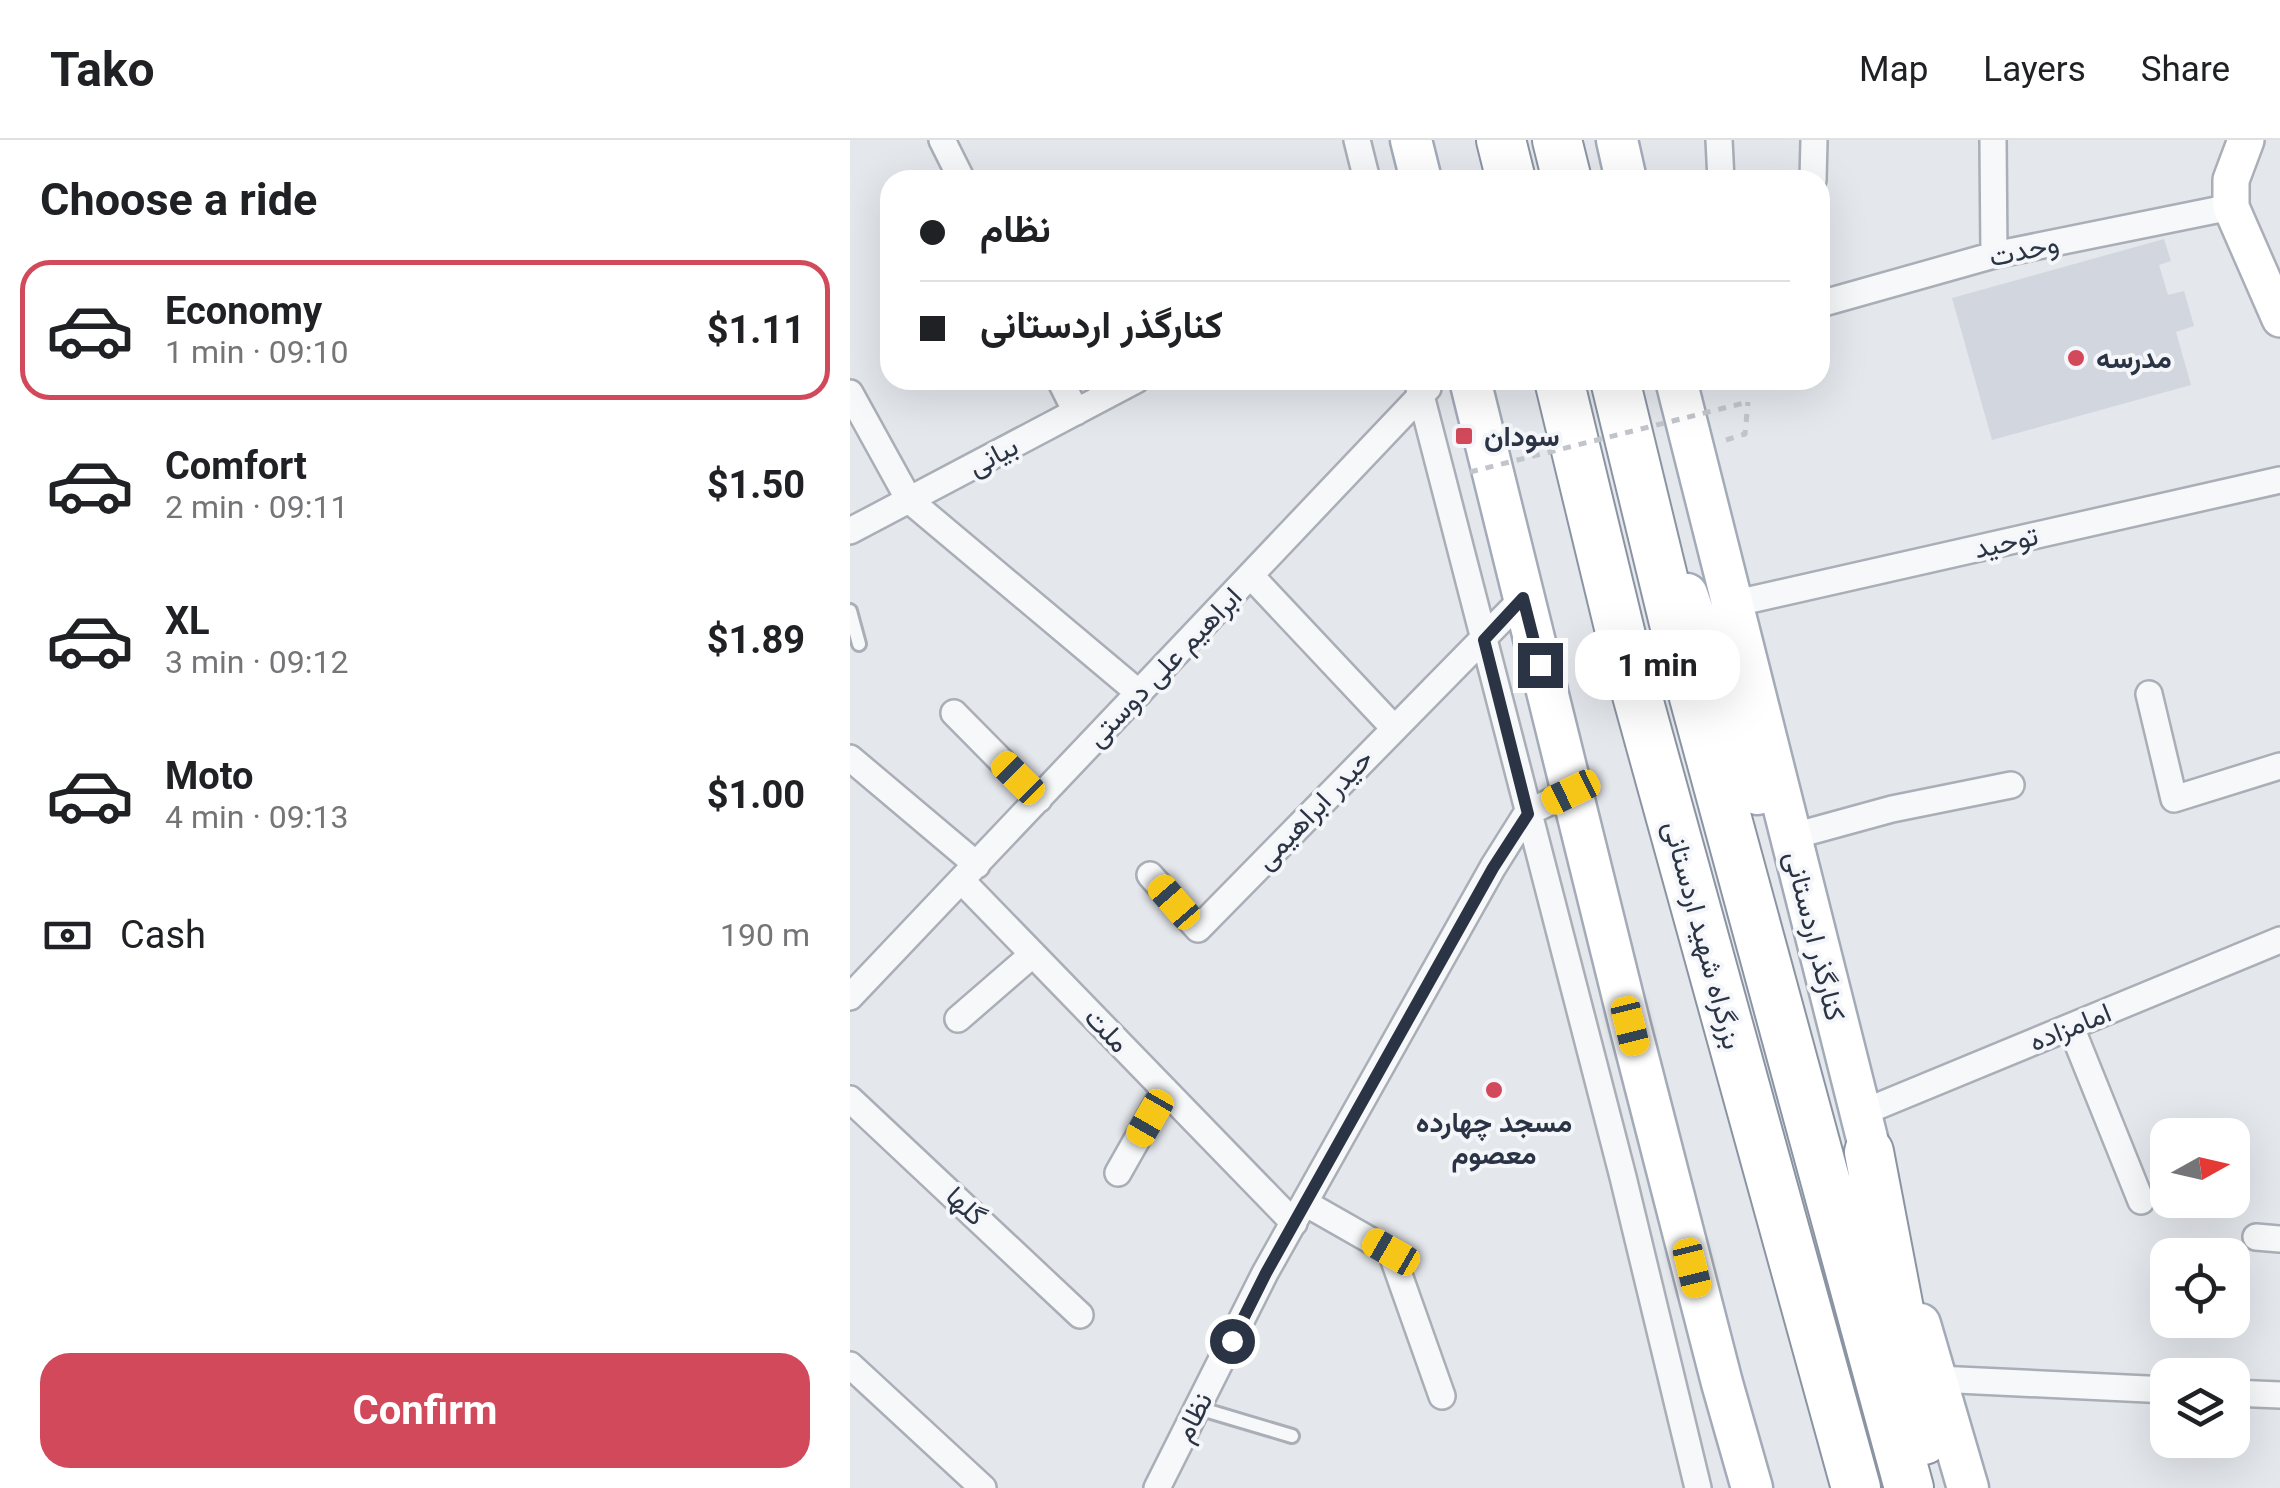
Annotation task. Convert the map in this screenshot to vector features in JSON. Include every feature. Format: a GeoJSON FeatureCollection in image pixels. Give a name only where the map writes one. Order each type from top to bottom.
{"type":"FeatureCollection","features":[{"type":"Feature","properties":{"kind":"highway"},"geometry":{"type":"LineString","coordinates":[[1501,140],[1508,170]]}},
{"type":"Feature","properties":{"kind":"highway"},"geometry":{"type":"LineString","coordinates":[[1557,140],[1564,170]]}},
{"type":"Feature","properties":{"kind":"highway","name":"بزرگراه شهید اردستانی"},"geometry":{"type":"LineString","coordinates":[[1561,390],[1624,648],[1856,1488]]}},
{"type":"Feature","properties":{"kind":"highway","name":"بزرگراه شهید اردستانی"},"geometry":{"type":"LineString","coordinates":[[1617,390],[1676,632],[1909,1488]]}},
{"type":"Feature","properties":{"kind":"highway"},"geometry":{"type":"LineString","coordinates":[[1864,1133],[1934,1488]]}},
{"type":"Feature","properties":{"kind":"main road"},"geometry":{"type":"LineString","coordinates":[[1411,140],[1418,170]]}},
{"type":"Feature","properties":{"kind":"main road"},"geometry":{"type":"LineString","coordinates":[[1616,140],[1624,170]]}},
{"type":"Feature","properties":{"kind":"main road"},"geometry":{"type":"LineString","coordinates":[[1472,390],[1742,1482]]}},
{"type":"Feature","properties":{"kind":"main road"},"geometry":{"type":"LineString","coordinates":[[1618,390],[1754,791],[1790,837]]}},
{"type":"Feature","properties":{"kind":"main road","name":"کنارگذر اردستانی"},"geometry":{"type":"LineString","coordinates":[[1678,390],[1864,1133],[1968,1488]]}},
{"type":"Feature","properties":{"kind":"street"},"geometry":{"type":"LineString","coordinates":[[942,140],[957,170]]}},
{"type":"Feature","properties":{"kind":"street"},"geometry":{"type":"LineString","coordinates":[[1356,140],[1364,170]]}},
{"type":"Feature","properties":{"kind":"street"},"geometry":{"type":"LineString","coordinates":[[1718,140],[1720,170]]}},
{"type":"Feature","properties":{"kind":"street"},"geometry":{"type":"LineString","coordinates":[[1814,140],[1814,170]]}},
{"type":"Feature","properties":{"kind":"street"},"geometry":{"type":"LineString","coordinates":[[1993,140],[1994,255]]}},
{"type":"Feature","properties":{"kind":"street"},"geometry":{"type":"LineString","coordinates":[[2246,140],[2231,180],[2231,207],[2280,319]]}},
{"type":"Feature","properties":{"kind":"street","name":"وحدت"},"geometry":{"type":"LineString","coordinates":[[1830,301],[1994,255],[2231,207]]}},
{"type":"Feature","properties":{"kind":"street"},"geometry":{"type":"LineString","coordinates":[[1065,390],[1076,412]]}},
{"type":"Feature","properties":{"kind":"street","name":"بیانی"},"geometry":{"type":"LineString","coordinates":[[850,531],[1117,390]]}},
{"type":"Feature","properties":{"kind":"street","name":"ابراهیم علی دوستی"},"geometry":{"type":"LineString","coordinates":[[850,997],[1250,576],[1419,390]]}},
{"type":"Feature","properties":{"kind":"street"},"geometry":{"type":"LineString","coordinates":[[1425,390],[1484,640],[1623,1177],[1698,1488]]}},
{"type":"Feature","properties":{"kind":"street"},"geometry":{"type":"LineString","coordinates":[[852,401],[908,500],[1139,693]]}},
{"type":"Feature","properties":{"kind":"street","name":"توحید"},"geometry":{"type":"LineString","coordinates":[[1732,604],[2280,480]]}},
{"type":"Feature","properties":{"kind":"street"},"geometry":{"type":"LineString","coordinates":[[1250,576],[1393,728]]}},
{"type":"Feature","properties":{"kind":"street","name":"حیدر ابراهیمی"},"geometry":{"type":"LineString","coordinates":[[1150,875],[1198,929],[1523,598]]}},
{"type":"Feature","properties":{"kind":"street"},"geometry":{"type":"LineString","coordinates":[[2150,694],[2174,798],[2280,766]]}},
{"type":"Feature","properties":{"kind":"street"},"geometry":{"type":"LineString","coordinates":[[954,713],[1039,799]]}},
{"type":"Feature","properties":{"kind":"street","name":"ملت"},"geometry":{"type":"LineString","coordinates":[[850,758],[969,873],[1033,954],[1166,1090],[1300,1212],[1391,1252],[1442,1396]]}},
{"type":"Feature","properties":{"kind":"street"},"geometry":{"type":"LineString","coordinates":[[1790,837],[1892,809],[2011,785]]}},
{"type":"Feature","properties":{"kind":"street","name":"نظام"},"geometry":{"type":"LineString","coordinates":[[1157,1488],[1300,1212],[1493,868],[1528,814],[1571,792]]}},
{"type":"Feature","properties":{"kind":"street","name":"امامزاده"},"geometry":{"type":"LineString","coordinates":[[1864,1133],[2070,1026],[2280,940]]}},
{"type":"Feature","properties":{"kind":"street"},"geometry":{"type":"LineString","coordinates":[[958,1019],[1033,954]]}},
{"type":"Feature","properties":{"kind":"street"},"geometry":{"type":"LineString","coordinates":[[2070,1026],[2141,1201]]}},
{"type":"Feature","properties":{"kind":"street"},"geometry":{"type":"LineString","coordinates":[[1118,1173],[1166,1090]]}},
{"type":"Feature","properties":{"kind":"street","name":"گلها"},"geometry":{"type":"LineString","coordinates":[[850,1099],[1080,1314]]}},
{"type":"Feature","properties":{"kind":"street"},"geometry":{"type":"LineString","coordinates":[[1623,1177],[1663,1152]]}},
{"type":"Feature","properties":{"kind":"street"},"geometry":{"type":"LineString","coordinates":[[850,1366],[983,1488]]}},
{"type":"Feature","properties":{"kind":"street"},"geometry":{"type":"LineString","coordinates":[[1937,1379],[2150,1389]]}},
{"type":"Feature","properties":{"kind":"street"},"geometry":{"type":"LineString","coordinates":[[2250,1394],[2280,1395]]}},
{"type":"Feature","properties":{"kind":"lane"},"geometry":{"type":"LineString","coordinates":[[850,611],[859,644]]}},
{"type":"Feature","properties":{"kind":"lane"},"geometry":{"type":"LineString","coordinates":[[1198,1408],[1292,1436]]}},
{"type":"Feature","properties":{"kind":"path"},"geometry":{"type":"LineString","coordinates":[[1470,472],[1748,402],[1745,434]]}},
{"type":"Feature","properties":{"kind":"shaded area","name":"مدرسه"},"geometry":{"type":"Polygon","coordinates":[[[2164,239],[2171,261],[2159,265],[2168,295],[2184,291],[2194,326],[2176,332],[2191,385],[1992,440],[1952,298],[2164,239]]]}},
{"type":"Feature","properties":{"kind":"place","name":"مدرسه"},"geometry":{"type":"Point","coordinates":[2076,358]}},
{"type":"Feature","properties":{"kind":"place","name":"سودان"},"geometry":{"type":"Point","coordinates":[1464,436]}},
{"type":"Feature","properties":{"kind":"place","name":"مسجد چهارده معصوم"},"geometry":{"type":"Point","coordinates":[1494,1090]}},
{"type":"Feature","properties":{"kind":"route"},"geometry":{"type":"LineString","coordinates":[[1232,1341],[1266,1273],[1493,868],[1528,814],[1484,640],[1523,598],[1540,665]]}}]}
